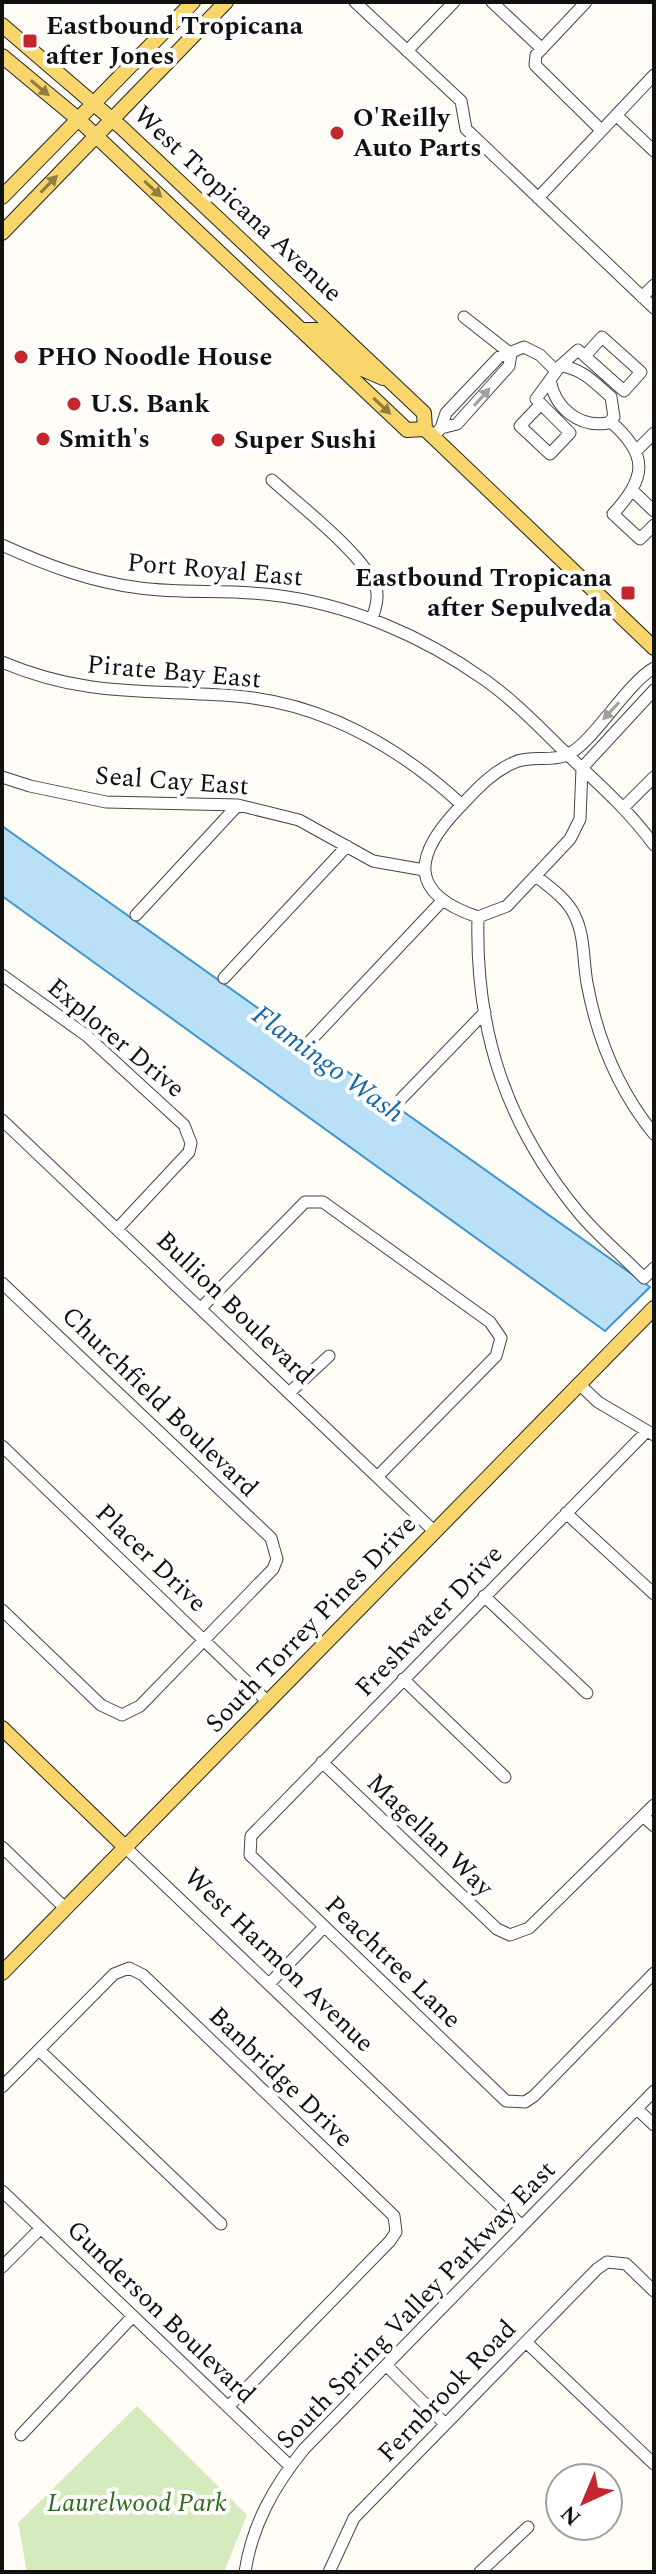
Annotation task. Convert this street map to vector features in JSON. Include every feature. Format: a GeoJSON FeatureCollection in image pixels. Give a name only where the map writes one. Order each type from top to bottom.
{"type":"FeatureCollection","features":[{"type":"Feature","properties":{"kind":"main road"},"geometry":{"type":"LineString","coordinates":[[2,197],[193,2]]}},
{"type":"Feature","properties":{"kind":"main road"},"geometry":{"type":"LineString","coordinates":[[2,233],[226,2]]}},
{"type":"Feature","properties":{"kind":"main road","name":"West Tropicana Avenue"},"geometry":{"type":"LineString","coordinates":[[2,25],[95,103],[424,413],[433,432],[654,648]]}},
{"type":"Feature","properties":{"kind":"main road","name":"West Tropicana Avenue"},"geometry":{"type":"LineString","coordinates":[[2,56],[78,119],[407,430],[433,432]]}},
{"type":"Feature","properties":{"kind":"main road"},"geometry":{"type":"LineString","coordinates":[[302,330],[317,330],[360,368],[387,379]]}},
{"type":"Feature","properties":{"kind":"main road","name":"South Torrey Pines Drive"},"geometry":{"type":"LineString","coordinates":[[2,1973],[654,1308]]}},
{"type":"Feature","properties":{"kind":"main road","name":"West Harmon Avenue"},"geometry":{"type":"LineString","coordinates":[[2,1728],[125,1847]]}},
{"type":"Feature","properties":{"kind":"street"},"geometry":{"type":"LineString","coordinates":[[355,2],[461,101],[466,129],[654,308]]}},
{"type":"Feature","properties":{"kind":"street"},"geometry":{"type":"LineString","coordinates":[[407,51],[454,2]]}},
{"type":"Feature","properties":{"kind":"street"},"geometry":{"type":"LineString","coordinates":[[492,2],[542,49]]}},
{"type":"Feature","properties":{"kind":"street"},"geometry":{"type":"LineString","coordinates":[[586,2],[536,55],[538,70],[601,130]]}},
{"type":"Feature","properties":{"kind":"street"},"geometry":{"type":"LineString","coordinates":[[538,198],[654,75]]}},
{"type":"Feature","properties":{"kind":"street"},"geometry":{"type":"LineString","coordinates":[[616,115],[654,151]]}},
{"type":"Feature","properties":{"kind":"street"},"geometry":{"type":"LineString","coordinates":[[642,297],[654,285]]}},
{"type":"Feature","properties":{"kind":"street"},"geometry":{"type":"LineString","coordinates":[[464,317],[511,354]]}},
{"type":"Feature","properties":{"kind":"street"},"geometry":{"type":"LineString","coordinates":[[540,405],[520,426],[550,454],[570,433],[536,399],[555,372],[578,350],[624,391],[641,372],[602,337],[585,356]]}},
{"type":"Feature","properties":{"kind":"street"},"geometry":{"type":"LineString","coordinates":[[433,432],[446,413],[499,357],[524,347],[540,355],[555,372],[552,394],[579,421],[596,425],[610,421]]}},
{"type":"Feature","properties":{"kind":"street"},"geometry":{"type":"LineString","coordinates":[[555,372],[572,367],[588,376],[611,397],[615,405],[610,421]]}},
{"type":"Feature","properties":{"kind":"street"},"geometry":{"type":"LineString","coordinates":[[610,421],[637,450],[640,458],[634,492],[613,514],[640,539],[654,525]]}},
{"type":"Feature","properties":{"kind":"street"},"geometry":{"type":"LineString","coordinates":[[637,450],[654,433]]}},
{"type":"Feature","properties":{"kind":"street"},"geometry":{"type":"LineString","coordinates":[[272,480],[365,566],[376,588],[377,602],[372,618]]}},
{"type":"Feature","properties":{"kind":"street"},"geometry":{"type":"LineString","coordinates":[[634,492],[654,511]]}},
{"type":"Feature","properties":{"kind":"street","name":"Port Royal East"},"geometry":{"type":"LineString","coordinates":[[2,545],[47,565],[92,579],[142,589],[219,589],[275,595],[322,603],[372,618],[485,680],[623,808],[654,845]]}},
{"type":"Feature","properties":{"kind":"street","name":"Pirate Bay East"},"geometry":{"type":"LineString","coordinates":[[2,662],[69,685],[106,691],[237,696],[286,704],[377,740],[420,766],[462,805]]}},
{"type":"Feature","properties":{"kind":"street"},"geometry":{"type":"LineString","coordinates":[[654,668],[574,761],[580,819],[570,839],[537,877],[507,906],[478,917],[443,900],[424,870],[425,851],[433,835],[487,778],[516,761],[574,761],[654,690]]}},
{"type":"Feature","properties":{"kind":"street","name":"Seal Cay East"},"geometry":{"type":"LineString","coordinates":[[2,777],[106,802],[238,805],[299,820],[373,861],[424,870]]}},
{"type":"Feature","properties":{"kind":"street"},"geometry":{"type":"LineString","coordinates":[[623,808],[654,777]]}},
{"type":"Feature","properties":{"kind":"street"},"geometry":{"type":"LineString","coordinates":[[136,915],[238,805]]}},
{"type":"Feature","properties":{"kind":"street"},"geometry":{"type":"LineString","coordinates":[[224,978],[347,846]]}},
{"type":"Feature","properties":{"kind":"street"},"geometry":{"type":"LineString","coordinates":[[537,877],[560,896],[575,915],[594,1014],[611,1065],[633,1109],[654,1134]]}},
{"type":"Feature","properties":{"kind":"street"},"geometry":{"type":"LineString","coordinates":[[311,1040],[443,900]]}},
{"type":"Feature","properties":{"kind":"street"},"geometry":{"type":"LineString","coordinates":[[478,917],[477,972],[496,1070],[528,1140],[579,1213],[644,1278],[654,1268]]}},
{"type":"Feature","properties":{"kind":"street","name":"Explorer Drive"},"geometry":{"type":"LineString","coordinates":[[2,975],[87,1036],[184,1125],[191,1143],[189,1152],[119,1227]]}},
{"type":"Feature","properties":{"kind":"street"},"geometry":{"type":"LineString","coordinates":[[401,1099],[485,1012]]}},
{"type":"Feature","properties":{"kind":"street","name":"Bullion Boulevard"},"geometry":{"type":"LineString","coordinates":[[2,1120],[119,1227],[435,1532]]}},
{"type":"Feature","properties":{"kind":"street"},"geometry":{"type":"LineString","coordinates":[[202,1307],[305,1202],[314,1200],[323,1202],[490,1322],[501,1338],[496,1356],[378,1476]]}},
{"type":"Feature","properties":{"kind":"street","name":"Churchfield Boulevard"},"geometry":{"type":"LineString","coordinates":[[2,1283],[271,1538],[277,1559],[273,1569],[205,1640]]}},
{"type":"Feature","properties":{"kind":"street"},"geometry":{"type":"LineString","coordinates":[[290,1392],[329,1356]]}},
{"type":"Feature","properties":{"kind":"street"},"geometry":{"type":"LineString","coordinates":[[579,1384],[598,1402],[650,1433]]}},
{"type":"Feature","properties":{"kind":"street","name":"Freshwater Drive"},"geometry":{"type":"LineString","coordinates":[[248,1845],[251,1836],[322,1762],[566,1513],[650,1433]]}},
{"type":"Feature","properties":{"kind":"street","name":"Placer Drive"},"geometry":{"type":"LineString","coordinates":[[2,1446],[268,1702]]}},
{"type":"Feature","properties":{"kind":"street"},"geometry":{"type":"LineString","coordinates":[[566,1513],[654,1594]]}},
{"type":"Feature","properties":{"kind":"street"},"geometry":{"type":"LineString","coordinates":[[484,1596],[587,1693]]}},
{"type":"Feature","properties":{"kind":"street"},"geometry":{"type":"LineString","coordinates":[[2,1610],[101,1705],[122,1715],[140,1706],[205,1640]]}},
{"type":"Feature","properties":{"kind":"street"},"geometry":{"type":"LineString","coordinates":[[403,1679],[505,1777]]}},
{"type":"Feature","properties":{"kind":"street","name":"Magellan Way"},"geometry":{"type":"LineString","coordinates":[[322,1762],[497,1929],[510,1935],[529,1928],[643,1816]]}},
{"type":"Feature","properties":{"kind":"street"},"geometry":{"type":"LineString","coordinates":[[654,1805],[643,1816],[654,1826]]}},
{"type":"Feature","properties":{"kind":"street","name":"Peachtree Lane"},"geometry":{"type":"LineString","coordinates":[[248,1845],[250,1855],[506,2101],[514,2103],[534,2096],[654,1973]]}},
{"type":"Feature","properties":{"kind":"street"},"geometry":{"type":"LineString","coordinates":[[2,1847],[65,1908]]}},
{"type":"Feature","properties":{"kind":"street","name":"West Harmon Avenue"},"geometry":{"type":"LineString","coordinates":[[125,1847],[522,2226]]}},
{"type":"Feature","properties":{"kind":"street"},"geometry":{"type":"LineString","coordinates":[[269,1984],[324,1927]]}},
{"type":"Feature","properties":{"kind":"street","name":"Banbridge Drive"},"geometry":{"type":"LineString","coordinates":[[39,2050],[114,1974],[129,1968],[154,1986],[394,2216],[396,2224],[390,2241],[228,2407]]}},
{"type":"Feature","properties":{"kind":"street"},"geometry":{"type":"LineString","coordinates":[[2,2087],[39,2050],[221,2224]]}},
{"type":"Feature","properties":{"kind":"street","name":"South Spring Valley Parkway East"},"geometry":{"type":"LineString","coordinates":[[245,2572],[257,2524],[290,2466],[654,2091]]}},
{"type":"Feature","properties":{"kind":"street"},"geometry":{"type":"LineString","coordinates":[[637,2109],[654,2125]]}},
{"type":"Feature","properties":{"kind":"street","name":"Gunderson Boulevard"},"geometry":{"type":"LineString","coordinates":[[2,2191],[290,2466]]}},
{"type":"Feature","properties":{"kind":"street"},"geometry":{"type":"LineString","coordinates":[[2,2267],[41,2228]]}},
{"type":"Feature","properties":{"kind":"street","name":"Fernbrook Road"},"geometry":{"type":"LineString","coordinates":[[329,2572],[354,2518],[597,2269],[607,2262],[626,2264],[654,2291]]}},
{"type":"Feature","properties":{"kind":"street"},"geometry":{"type":"LineString","coordinates":[[21,2435],[133,2316]]}},
{"type":"Feature","properties":{"kind":"street"},"geometry":{"type":"LineString","coordinates":[[526,2342],[654,2464]]}},
{"type":"Feature","properties":{"kind":"street"},"geometry":{"type":"LineString","coordinates":[[386,2365],[445,2424]]}},
{"type":"Feature","properties":{"kind":"street"},"geometry":{"type":"LineString","coordinates":[[480,2572],[528,2527]]}},
{"type":"Feature","properties":{"kind":"green space","name":"Laurelwood Park"},"geometry":{"type":"Polygon","coordinates":[[[137,2406],[247,2515],[224,2572],[27,2572],[18,2523],[137,2406]]]}},
{"type":"Feature","properties":{"kind":"water","name":"Flamingo Wash"},"geometry":{"type":"Polygon","coordinates":[[[2,826],[650,1287],[605,1331],[2,896],[2,826]]]}},
{"type":"Feature","properties":{"kind":"place","name":"Eastbound Tropicana after Jones"},"geometry":{"type":"Point","coordinates":[30,41]}},
{"type":"Feature","properties":{"kind":"place","name":"O'Reilly Auto Parts"},"geometry":{"type":"Point","coordinates":[337,133]}},
{"type":"Feature","properties":{"kind":"place","name":"PHO Noodle House"},"geometry":{"type":"Point","coordinates":[21,357]}},
{"type":"Feature","properties":{"kind":"place","name":"U.S. Bank"},"geometry":{"type":"Point","coordinates":[74,404]}},
{"type":"Feature","properties":{"kind":"place","name":"Smith's"},"geometry":{"type":"Point","coordinates":[43,439]}},
{"type":"Feature","properties":{"kind":"place","name":"Super Sushi"},"geometry":{"type":"Point","coordinates":[218,440]}},
{"type":"Feature","properties":{"kind":"place","name":"Eastbound Tropicana after Sepulveda"},"geometry":{"type":"Point","coordinates":[628,593]}}]}
